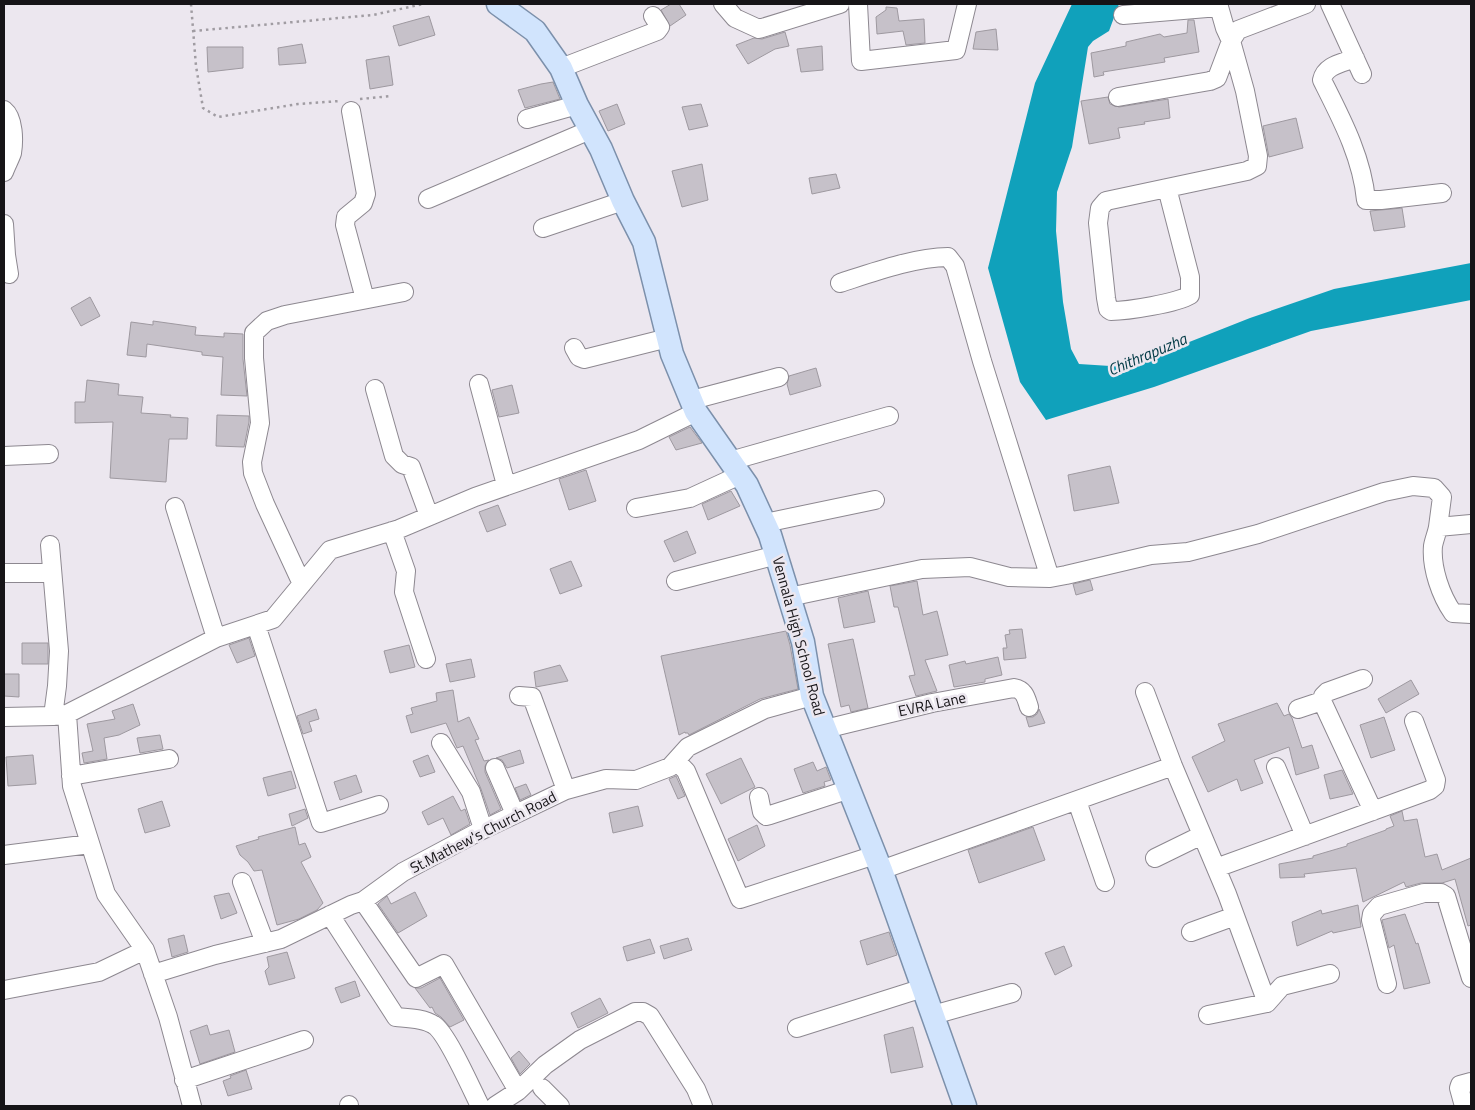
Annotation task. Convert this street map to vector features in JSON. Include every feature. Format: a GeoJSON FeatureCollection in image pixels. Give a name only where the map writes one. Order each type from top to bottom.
{"type":"FeatureCollection","features":[{"type":"Feature","properties":{"kind":"main road","name":"Vennala High School Road"},"geometry":{"type":"LineString","coordinates":[[498,4],[535,31],[561,68],[576,105],[596,140],[623,201],[644,242],[672,354],[694,406],[746,485],[770,534],[803,642],[812,696],[878,863],[966,1106]]}},
{"type":"Feature","properties":{"kind":"street"},"geometry":{"type":"LineString","coordinates":[[723,4],[736,18],[759,29],[840,4]]}},
{"type":"Feature","properties":{"kind":"street"},"geometry":{"type":"LineString","coordinates":[[858,4],[862,61],[956,50],[967,4]]}},
{"type":"Feature","properties":{"kind":"street"},"geometry":{"type":"LineString","coordinates":[[1118,97],[1210,81],[1217,78],[1235,33],[1245,27],[1306,4]]}},
{"type":"Feature","properties":{"kind":"street"},"geometry":{"type":"LineString","coordinates":[[1330,4],[1359,66],[1327,69],[1323,74],[1322,80],[1348,133],[1363,181],[1366,200],[1442,193]]}},
{"type":"Feature","properties":{"kind":"street"},"geometry":{"type":"LineString","coordinates":[[1123,15],[1219,7],[1224,28],[1231,41],[1245,90],[1258,163],[1254,168],[1247,171],[1167,188],[1106,201],[1100,208],[1098,224],[1106,298],[1108,309],[1111,311],[1182,299],[1190,295],[1190,276],[1167,188]]}},
{"type":"Feature","properties":{"kind":"street"},"geometry":{"type":"LineString","coordinates":[[561,68],[657,31],[660,27],[653,16]]}},
{"type":"Feature","properties":{"kind":"street"},"geometry":{"type":"LineString","coordinates":[[349,104],[366,194],[363,203],[346,217],[345,225],[365,299]]}},
{"type":"Feature","properties":{"kind":"street"},"geometry":{"type":"LineString","coordinates":[[527,119],[576,105]]}},
{"type":"Feature","properties":{"kind":"street"},"geometry":{"type":"LineString","coordinates":[[4,110],[9,114],[12,124],[12,153],[4,172]]}},
{"type":"Feature","properties":{"kind":"street"},"geometry":{"type":"LineString","coordinates":[[428,199],[596,140]]}},
{"type":"Feature","properties":{"kind":"street"},"geometry":{"type":"LineString","coordinates":[[543,228],[623,201]]}},
{"type":"Feature","properties":{"kind":"street"},"geometry":{"type":"LineString","coordinates":[[4,224],[6,255],[10,274]]}},
{"type":"Feature","properties":{"kind":"street"},"geometry":{"type":"LineString","coordinates":[[840,283],[890,268],[938,257],[948,257],[955,266],[982,360],[1050,578]]}},
{"type":"Feature","properties":{"kind":"street"},"geometry":{"type":"LineString","coordinates":[[302,584],[265,504],[253,473],[252,462],[260,423],[254,358],[254,333],[267,320],[404,292]]}},
{"type":"Feature","properties":{"kind":"street"},"geometry":{"type":"LineString","coordinates":[[574,348],[579,357],[584,358],[668,338]]}},
{"type":"Feature","properties":{"kind":"street"},"geometry":{"type":"LineString","coordinates":[[4,717],[60,715],[216,638],[273,618],[330,550],[392,531],[506,485],[640,440],[694,406],[779,377]]}},
{"type":"Feature","properties":{"kind":"street"},"geometry":{"type":"LineString","coordinates":[[480,384],[506,485]]}},
{"type":"Feature","properties":{"kind":"street"},"geometry":{"type":"LineString","coordinates":[[375,389],[394,456],[402,464],[411,467],[429,516]]}},
{"type":"Feature","properties":{"kind":"street"},"geometry":{"type":"LineString","coordinates":[[636,508],[690,498],[735,468],[889,416]]}},
{"type":"Feature","properties":{"kind":"street"},"geometry":{"type":"LineString","coordinates":[[4,456],[49,454]]}},
{"type":"Feature","properties":{"kind":"street"},"geometry":{"type":"LineString","coordinates":[[789,597],[922,569],[970,567],[1009,577],[1050,578],[1151,555],[1188,552],[1258,534],[1384,492],[1413,486],[1434,488],[1442,497],[1433,546],[1435,569],[1447,605],[1453,614],[1471,614]]}},
{"type":"Feature","properties":{"kind":"street"},"geometry":{"type":"LineString","coordinates":[[765,523],[875,500]]}},
{"type":"Feature","properties":{"kind":"street"},"geometry":{"type":"LineString","coordinates":[[175,507],[216,638]]}},
{"type":"Feature","properties":{"kind":"street"},"geometry":{"type":"LineString","coordinates":[[1438,527],[1471,524]]}},
{"type":"Feature","properties":{"kind":"street"},"geometry":{"type":"LineString","coordinates":[[392,531],[406,571],[404,592],[426,660]]}},
{"type":"Feature","properties":{"kind":"street"},"geometry":{"type":"LineString","coordinates":[[50,545],[59,662],[60,715],[72,786],[106,894],[145,950],[168,1017],[192,1106]]}},
{"type":"Feature","properties":{"kind":"street"},"geometry":{"type":"LineString","coordinates":[[676,581],[777,555]]}},
{"type":"Feature","properties":{"kind":"street"},"geometry":{"type":"LineString","coordinates":[[4,573],[52,573]]}},
{"type":"Feature","properties":{"kind":"street"},"geometry":{"type":"LineString","coordinates":[[256,625],[321,823],[379,805]]}},
{"type":"Feature","properties":{"kind":"street"},"geometry":{"type":"LineString","coordinates":[[1363,679],[1327,692],[1323,696],[1322,701],[1373,811]]}},
{"type":"Feature","properties":{"kind":"street","name":"EVRA Lane"},"geometry":{"type":"LineString","coordinates":[[825,729],[932,703],[1014,688],[1024,692],[1029,707]]}},
{"type":"Feature","properties":{"kind":"street"},"geometry":{"type":"LineString","coordinates":[[1145,692],[1173,766],[1235,916],[1267,1003]]}},
{"type":"Feature","properties":{"kind":"street"},"geometry":{"type":"LineString","coordinates":[[519,696],[532,697],[566,790]]}},
{"type":"Feature","properties":{"kind":"street","name":"St.Mathew's Church Road"},"geometry":{"type":"LineString","coordinates":[[153,974],[215,955],[281,939],[363,901],[403,872],[483,829],[566,790],[606,779],[636,780],[670,767],[688,747],[765,709],[812,696]]}},
{"type":"Feature","properties":{"kind":"street"},"geometry":{"type":"LineString","coordinates":[[1298,709],[1322,701]]}},
{"type":"Feature","properties":{"kind":"street"},"geometry":{"type":"LineString","coordinates":[[1216,868],[1430,790],[1435,786],[1436,780],[1414,720]]}},
{"type":"Feature","properties":{"kind":"street"},"geometry":{"type":"LineString","coordinates":[[441,743],[471,792],[483,829]]}},
{"type":"Feature","properties":{"kind":"street"},"geometry":{"type":"LineString","coordinates":[[71,776],[169,759]]}},
{"type":"Feature","properties":{"kind":"street"},"geometry":{"type":"LineString","coordinates":[[676,761],[686,771],[740,899],[878,863],[1076,800],[1173,766]]}},
{"type":"Feature","properties":{"kind":"street"},"geometry":{"type":"LineString","coordinates":[[1276,767],[1305,836]]}},
{"type":"Feature","properties":{"kind":"street"},"geometry":{"type":"LineString","coordinates":[[495,768],[515,814]]}},
{"type":"Feature","properties":{"kind":"street"},"geometry":{"type":"LineString","coordinates":[[759,797],[762,812],[766,816],[850,789]]}},
{"type":"Feature","properties":{"kind":"street"},"geometry":{"type":"LineString","coordinates":[[1076,800],[1105,882]]}},
{"type":"Feature","properties":{"kind":"street"},"geometry":{"type":"LineString","coordinates":[[1155,858],[1202,835]]}},
{"type":"Feature","properties":{"kind":"street"},"geometry":{"type":"LineString","coordinates":[[4,856],[90,844]]}},
{"type":"Feature","properties":{"kind":"street"},"geometry":{"type":"LineString","coordinates":[[242,882],[265,943]]}},
{"type":"Feature","properties":{"kind":"street"},"geometry":{"type":"LineString","coordinates":[[1387,984],[1372,914],[1379,906],[1431,892],[1441,893],[1446,896],[1471,978]]}},
{"type":"Feature","properties":{"kind":"street"},"geometry":{"type":"LineString","coordinates":[[363,901],[416,978],[444,964],[518,1091]]}},
{"type":"Feature","properties":{"kind":"street"},"geometry":{"type":"LineString","coordinates":[[330,915],[396,1017],[417,1019],[435,1025],[448,1044],[480,1106]]}},
{"type":"Feature","properties":{"kind":"street"},"geometry":{"type":"LineString","coordinates":[[1191,932],[1235,916]]}},
{"type":"Feature","properties":{"kind":"street"},"geometry":{"type":"LineString","coordinates":[[4,990],[99,972],[145,950]]}},
{"type":"Feature","properties":{"kind":"street"},"geometry":{"type":"LineString","coordinates":[[1208,1015],[1267,1003],[1282,986],[1330,974]]}},
{"type":"Feature","properties":{"kind":"street"},"geometry":{"type":"LineString","coordinates":[[797,1028],[923,988]]}},
{"type":"Feature","properties":{"kind":"street"},"geometry":{"type":"LineString","coordinates":[[933,1015],[1012,993]]}},
{"type":"Feature","properties":{"kind":"street"},"geometry":{"type":"LineString","coordinates":[[495,1106],[518,1091],[545,1065],[580,1040],[635,1012],[643,1012],[650,1016],[678,1058],[703,1106]]}},
{"type":"Feature","properties":{"kind":"street"},"geometry":{"type":"LineString","coordinates":[[184,1080],[304,1040]]}},
{"type":"Feature","properties":{"kind":"street"},"geometry":{"type":"LineString","coordinates":[[1464,1106],[1459,1088],[1460,1085],[1471,1082]]}},
{"type":"Feature","properties":{"kind":"street"},"geometry":{"type":"LineString","coordinates":[[542,1088],[560,1106]]}},
{"type":"Feature","properties":{"kind":"path"},"geometry":{"type":"LineString","coordinates":[[191,4],[196,66],[203,108],[218,117],[298,104],[349,104],[391,96]]}},
{"type":"Feature","properties":{"kind":"path"},"geometry":{"type":"LineString","coordinates":[[193,31],[373,15],[423,4]]}},
{"type":"Feature","properties":{"kind":"water"},"geometry":{"type":"Polygon","coordinates":[[[1072,4],[1119,4],[1109,31],[1093,41],[1088,47],[1072,147],[1057,192],[1056,231],[1063,302],[1071,349],[1079,364],[1126,367],[1250,318],[1334,289],[1471,263],[1471,300],[1311,331],[1154,387],[1046,420],[1020,382],[988,268],[1035,83],[1072,4]]]}},
{"type":"Feature","properties":{"kind":"building"},"geometry":{"type":"Polygon","coordinates":[[[671,4],[679,4],[686,15],[670,26],[661,10],[671,4]]]}},
{"type":"Feature","properties":{"kind":"building"},"geometry":{"type":"Polygon","coordinates":[[[886,7],[897,8],[899,21],[924,19],[925,43],[906,45],[903,31],[877,34],[876,17],[886,10],[886,7]]]}},
{"type":"Feature","properties":{"kind":"building"},"geometry":{"type":"Polygon","coordinates":[[[429,16],[435,35],[399,46],[393,26],[429,16]]]}},
{"type":"Feature","properties":{"kind":"building"},"geometry":{"type":"Polygon","coordinates":[[[1188,20],[1194,20],[1199,52],[1164,58],[1165,62],[1103,72],[1104,75],[1094,77],[1091,53],[1126,46],[1126,42],[1160,34],[1164,37],[1187,33],[1188,20]]]}},
{"type":"Feature","properties":{"kind":"building"},"geometry":{"type":"Polygon","coordinates":[[[996,29],[998,50],[973,49],[976,32],[996,29]]]}},
{"type":"Feature","properties":{"kind":"building"},"geometry":{"type":"Polygon","coordinates":[[[785,32],[789,46],[775,49],[748,64],[736,45],[754,38],[762,39],[785,32]]]}},
{"type":"Feature","properties":{"kind":"building"},"geometry":{"type":"Polygon","coordinates":[[[302,44],[306,63],[279,65],[278,48],[302,44]]]}},
{"type":"Feature","properties":{"kind":"building"},"geometry":{"type":"Polygon","coordinates":[[[822,46],[823,70],[801,72],[797,49],[822,46]]]}},
{"type":"Feature","properties":{"kind":"building"},"geometry":{"type":"Polygon","coordinates":[[[207,47],[243,47],[243,68],[208,72],[207,47]]]}},
{"type":"Feature","properties":{"kind":"building"},"geometry":{"type":"Polygon","coordinates":[[[389,56],[393,85],[370,89],[366,60],[389,56]]]}},
{"type":"Feature","properties":{"kind":"building"},"geometry":{"type":"Polygon","coordinates":[[[553,82],[560,99],[525,108],[518,90],[553,82]]]}},
{"type":"Feature","properties":{"kind":"building"},"geometry":{"type":"Polygon","coordinates":[[[1108,97],[1110,104],[1119,107],[1168,99],[1170,118],[1118,128],[1120,138],[1089,144],[1081,101],[1108,97]]]}},
{"type":"Feature","properties":{"kind":"building"},"geometry":{"type":"Polygon","coordinates":[[[617,104],[625,124],[608,131],[599,111],[617,104]]]}},
{"type":"Feature","properties":{"kind":"building"},"geometry":{"type":"Polygon","coordinates":[[[701,104],[708,126],[689,130],[682,107],[701,104]]]}},
{"type":"Feature","properties":{"kind":"building"},"geometry":{"type":"Polygon","coordinates":[[[1296,118],[1303,148],[1269,157],[1263,126],[1296,118]]]}},
{"type":"Feature","properties":{"kind":"building"},"geometry":{"type":"Polygon","coordinates":[[[702,164],[708,200],[682,207],[672,171],[702,164]]]}},
{"type":"Feature","properties":{"kind":"building"},"geometry":{"type":"Polygon","coordinates":[[[836,174],[840,188],[812,194],[809,178],[836,174]]]}},
{"type":"Feature","properties":{"kind":"building"},"geometry":{"type":"Polygon","coordinates":[[[1402,208],[1405,227],[1374,231],[1370,211],[1402,208]]]}},
{"type":"Feature","properties":{"kind":"building"},"geometry":{"type":"Polygon","coordinates":[[[90,297],[100,316],[81,326],[71,308],[90,297]]]}},
{"type":"Feature","properties":{"kind":"building"},"geometry":{"type":"Polygon","coordinates":[[[153,321],[196,327],[195,335],[224,337],[224,333],[243,334],[243,359],[247,396],[221,395],[223,357],[202,355],[202,352],[147,344],[146,357],[127,355],[131,322],[153,325],[153,321]]]}},
{"type":"Feature","properties":{"kind":"building"},"geometry":{"type":"Polygon","coordinates":[[[816,368],[821,386],[790,395],[787,384],[789,376],[816,368]]]}},
{"type":"Feature","properties":{"kind":"building"},"geometry":{"type":"Polygon","coordinates":[[[87,380],[119,384],[118,395],[143,397],[141,413],[188,418],[187,439],[169,439],[166,482],[110,478],[113,422],[75,423],[75,402],[85,402],[87,380]]]}},
{"type":"Feature","properties":{"kind":"building"},"geometry":{"type":"Polygon","coordinates":[[[512,385],[519,413],[499,417],[492,390],[512,385]]]}},
{"type":"Feature","properties":{"kind":"building"},"geometry":{"type":"Polygon","coordinates":[[[217,415],[249,416],[244,447],[216,446],[217,415]]]}},
{"type":"Feature","properties":{"kind":"building"},"geometry":{"type":"Polygon","coordinates":[[[690,427],[702,443],[676,450],[669,437],[690,427]]]}},
{"type":"Feature","properties":{"kind":"building"},"geometry":{"type":"Polygon","coordinates":[[[1110,466],[1119,503],[1074,511],[1068,475],[1110,466]]]}},
{"type":"Feature","properties":{"kind":"building"},"geometry":{"type":"Polygon","coordinates":[[[586,470],[596,501],[569,510],[559,479],[586,470]]]}},
{"type":"Feature","properties":{"kind":"building"},"geometry":{"type":"Polygon","coordinates":[[[731,491],[740,506],[708,520],[702,504],[731,491]]]}},
{"type":"Feature","properties":{"kind":"building"},"geometry":{"type":"Polygon","coordinates":[[[498,505],[506,525],[487,532],[479,512],[498,505]]]}},
{"type":"Feature","properties":{"kind":"building"},"geometry":{"type":"Polygon","coordinates":[[[687,531],[696,553],[674,562],[664,541],[687,531]]]}},
{"type":"Feature","properties":{"kind":"building"},"geometry":{"type":"Polygon","coordinates":[[[571,561],[582,586],[560,594],[550,569],[571,561]]]}},
{"type":"Feature","properties":{"kind":"building"},"geometry":{"type":"Polygon","coordinates":[[[1090,580],[1093,590],[1076,595],[1073,584],[1090,580]]]}},
{"type":"Feature","properties":{"kind":"building"},"geometry":{"type":"Polygon","coordinates":[[[917,581],[923,615],[937,611],[948,655],[925,660],[937,691],[916,696],[909,676],[915,675],[898,607],[894,607],[890,586],[917,581]]]}},
{"type":"Feature","properties":{"kind":"building"},"geometry":{"type":"Polygon","coordinates":[[[868,591],[875,622],[844,628],[838,598],[868,591]]]}},
{"type":"Feature","properties":{"kind":"building"},"geometry":{"type":"Polygon","coordinates":[[[1022,629],[1026,658],[1004,660],[1003,648],[1007,648],[1005,635],[1010,634],[1009,630],[1022,629]]]}},
{"type":"Feature","properties":{"kind":"building"},"geometry":{"type":"Polygon","coordinates":[[[786,631],[798,689],[760,699],[689,735],[685,732],[679,735],[661,656],[786,631]]]}},
{"type":"Feature","properties":{"kind":"building"},"geometry":{"type":"Polygon","coordinates":[[[249,638],[255,656],[237,663],[229,645],[249,638]]]}},
{"type":"Feature","properties":{"kind":"building"},"geometry":{"type":"Polygon","coordinates":[[[853,639],[868,708],[851,712],[849,705],[841,707],[828,644],[853,639]]]}},
{"type":"Feature","properties":{"kind":"building"},"geometry":{"type":"Polygon","coordinates":[[[22,643],[48,643],[48,664],[22,664],[22,643]]]}},
{"type":"Feature","properties":{"kind":"building"},"geometry":{"type":"Polygon","coordinates":[[[409,645],[415,667],[390,673],[384,651],[409,645]]]}},
{"type":"Feature","properties":{"kind":"building"},"geometry":{"type":"Polygon","coordinates":[[[998,657],[1002,675],[985,679],[985,682],[954,687],[949,665],[965,661],[966,664],[998,657]]]}},
{"type":"Feature","properties":{"kind":"building"},"geometry":{"type":"Polygon","coordinates":[[[471,659],[475,677],[450,682],[446,664],[471,659]]]}},
{"type":"Feature","properties":{"kind":"building"},"geometry":{"type":"Polygon","coordinates":[[[560,665],[568,681],[536,687],[534,672],[560,665]]]}},
{"type":"Feature","properties":{"kind":"building"},"geometry":{"type":"Polygon","coordinates":[[[4,674],[19,674],[19,697],[4,696],[4,674]]]}},
{"type":"Feature","properties":{"kind":"building"},"geometry":{"type":"Polygon","coordinates":[[[1411,680],[1419,694],[1386,713],[1378,699],[1411,680]]]}},
{"type":"Feature","properties":{"kind":"building"},"geometry":{"type":"Polygon","coordinates":[[[453,690],[458,722],[469,717],[479,739],[475,740],[484,761],[489,760],[485,766],[485,772],[501,809],[490,815],[463,746],[457,748],[446,723],[411,733],[406,716],[413,714],[411,708],[437,701],[436,693],[453,690]]]}},
{"type":"Feature","properties":{"kind":"building"},"geometry":{"type":"Polygon","coordinates":[[[1277,703],[1284,716],[1289,714],[1292,718],[1302,748],[1312,745],[1319,768],[1296,775],[1289,747],[1254,760],[1263,783],[1241,791],[1237,779],[1208,792],[1192,757],[1225,741],[1218,724],[1277,703]]]}},
{"type":"Feature","properties":{"kind":"building"},"geometry":{"type":"Polygon","coordinates":[[[133,704],[140,725],[119,735],[104,738],[107,759],[84,763],[82,753],[93,751],[87,724],[115,719],[112,711],[133,704]]]}},
{"type":"Feature","properties":{"kind":"building"},"geometry":{"type":"Polygon","coordinates":[[[316,709],[319,719],[309,722],[312,731],[303,734],[297,716],[316,709]]]}},
{"type":"Feature","properties":{"kind":"building"},"geometry":{"type":"Polygon","coordinates":[[[1039,709],[1045,723],[1029,727],[1026,717],[1033,717],[1039,709]]]}},
{"type":"Feature","properties":{"kind":"building"},"geometry":{"type":"Polygon","coordinates":[[[1384,717],[1395,750],[1371,758],[1360,725],[1384,717]]]}},
{"type":"Feature","properties":{"kind":"building"},"geometry":{"type":"Polygon","coordinates":[[[160,735],[163,749],[140,753],[137,738],[160,735]]]}},
{"type":"Feature","properties":{"kind":"building"},"geometry":{"type":"Polygon","coordinates":[[[520,750],[524,763],[507,768],[502,760],[496,758],[520,750]]]}},
{"type":"Feature","properties":{"kind":"building"},"geometry":{"type":"Polygon","coordinates":[[[33,755],[36,784],[8,786],[6,757],[33,755]]]}},
{"type":"Feature","properties":{"kind":"building"},"geometry":{"type":"Polygon","coordinates":[[[428,755],[435,772],[420,777],[413,761],[428,755]]]}},
{"type":"Feature","properties":{"kind":"building"},"geometry":{"type":"Polygon","coordinates":[[[741,758],[755,787],[721,804],[706,774],[741,758]]]}},
{"type":"Feature","properties":{"kind":"building"},"geometry":{"type":"Polygon","coordinates":[[[813,762],[817,771],[826,767],[831,780],[824,782],[825,786],[803,793],[794,769],[813,762]]]}},
{"type":"Feature","properties":{"kind":"building"},"geometry":{"type":"Polygon","coordinates":[[[1342,770],[1353,794],[1330,799],[1324,775],[1342,770]]]}},
{"type":"Feature","properties":{"kind":"building"},"geometry":{"type":"Polygon","coordinates":[[[291,771],[296,788],[268,796],[263,778],[291,771]]]}},
{"type":"Feature","properties":{"kind":"building"},"geometry":{"type":"Polygon","coordinates":[[[356,775],[362,792],[340,800],[334,782],[356,775]]]}},
{"type":"Feature","properties":{"kind":"building"},"geometry":{"type":"Polygon","coordinates":[[[676,776],[685,796],[678,799],[669,779],[676,776]]]}},
{"type":"Feature","properties":{"kind":"building"},"geometry":{"type":"Polygon","coordinates":[[[526,784],[531,795],[520,800],[515,788],[526,784]]]}},
{"type":"Feature","properties":{"kind":"building"},"geometry":{"type":"Polygon","coordinates":[[[453,796],[461,811],[465,809],[470,824],[451,835],[443,818],[428,825],[422,812],[453,796]]]}},
{"type":"Feature","properties":{"kind":"building"},"geometry":{"type":"Polygon","coordinates":[[[162,801],[170,826],[145,833],[138,809],[162,801]]]}},
{"type":"Feature","properties":{"kind":"building"},"geometry":{"type":"Polygon","coordinates":[[[638,806],[643,826],[613,833],[609,813],[638,806]]]}},
{"type":"Feature","properties":{"kind":"building"},"geometry":{"type":"Polygon","coordinates":[[[305,809],[308,818],[292,826],[289,814],[305,809]]]}},
{"type":"Feature","properties":{"kind":"building"},"geometry":{"type":"Polygon","coordinates":[[[1402,811],[1404,821],[1417,819],[1425,857],[1437,854],[1442,870],[1471,858],[1471,925],[1468,926],[1455,879],[1442,883],[1421,883],[1406,887],[1404,882],[1363,902],[1356,868],[1304,874],[1305,877],[1280,878],[1279,864],[1313,858],[1313,856],[1347,846],[1347,844],[1386,830],[1394,826],[1390,816],[1402,811]]]}},
{"type":"Feature","properties":{"kind":"building"},"geometry":{"type":"Polygon","coordinates":[[[757,825],[765,846],[738,861],[728,839],[757,825]]]}},
{"type":"Feature","properties":{"kind":"building"},"geometry":{"type":"Polygon","coordinates":[[[295,827],[299,845],[305,843],[311,857],[301,862],[323,903],[317,910],[299,919],[277,925],[262,870],[254,871],[240,855],[236,846],[259,839],[258,837],[295,827]]]}},
{"type":"Feature","properties":{"kind":"building"},"geometry":{"type":"Polygon","coordinates":[[[1033,827],[1045,860],[979,883],[968,850],[1033,827]]]}},
{"type":"Feature","properties":{"kind":"building"},"geometry":{"type":"Polygon","coordinates":[[[415,892],[427,916],[398,933],[378,904],[387,896],[391,904],[415,892]]]}},
{"type":"Feature","properties":{"kind":"building"},"geometry":{"type":"Polygon","coordinates":[[[229,893],[237,913],[221,919],[214,896],[229,893]]]}},
{"type":"Feature","properties":{"kind":"building"},"geometry":{"type":"Polygon","coordinates":[[[1358,905],[1361,927],[1333,933],[1332,931],[1297,946],[1292,922],[1321,910],[1322,914],[1358,905]]]}},
{"type":"Feature","properties":{"kind":"building"},"geometry":{"type":"Polygon","coordinates":[[[1405,914],[1416,944],[1418,943],[1430,983],[1404,989],[1394,945],[1389,948],[1382,920],[1405,914]]]}},
{"type":"Feature","properties":{"kind":"building"},"geometry":{"type":"Polygon","coordinates":[[[889,932],[897,955],[867,965],[860,941],[889,932]]]}},
{"type":"Feature","properties":{"kind":"building"},"geometry":{"type":"Polygon","coordinates":[[[184,935],[188,952],[172,957],[168,939],[184,935]]]}},
{"type":"Feature","properties":{"kind":"building"},"geometry":{"type":"Polygon","coordinates":[[[688,938],[692,950],[664,959],[660,946],[688,938]]]}},
{"type":"Feature","properties":{"kind":"building"},"geometry":{"type":"Polygon","coordinates":[[[650,939],[655,953],[627,961],[623,947],[650,939]]]}},
{"type":"Feature","properties":{"kind":"building"},"geometry":{"type":"Polygon","coordinates":[[[1064,946],[1072,966],[1055,975],[1045,953],[1064,946]]]}},
{"type":"Feature","properties":{"kind":"building"},"geometry":{"type":"Polygon","coordinates":[[[287,952],[295,978],[269,985],[265,971],[269,967],[267,957],[287,952]]]}},
{"type":"Feature","properties":{"kind":"building"},"geometry":{"type":"Polygon","coordinates":[[[440,978],[464,1020],[450,1027],[435,1013],[432,1007],[430,1008],[415,988],[421,988],[440,978]]]}},
{"type":"Feature","properties":{"kind":"building"},"geometry":{"type":"Polygon","coordinates":[[[355,981],[360,996],[341,1003],[335,988],[355,981]]]}},
{"type":"Feature","properties":{"kind":"building"},"geometry":{"type":"Polygon","coordinates":[[[600,998],[608,1013],[578,1028],[571,1013],[600,998]]]}},
{"type":"Feature","properties":{"kind":"building"},"geometry":{"type":"Polygon","coordinates":[[[207,1025],[210,1035],[229,1030],[235,1052],[200,1064],[190,1031],[207,1025]]]}},
{"type":"Feature","properties":{"kind":"building"},"geometry":{"type":"Polygon","coordinates":[[[913,1027],[923,1067],[891,1073],[884,1035],[913,1027]]]}},
{"type":"Feature","properties":{"kind":"building"},"geometry":{"type":"Polygon","coordinates":[[[519,1051],[530,1064],[520,1074],[511,1058],[519,1051]]]}},
{"type":"Feature","properties":{"kind":"building"},"geometry":{"type":"Polygon","coordinates":[[[246,1070],[252,1089],[228,1096],[223,1081],[246,1070]]]}},
{"type":"Feature","properties":{"kind":"water label","name":"Chithrapuzha"},"geometry":{"type":"Point","coordinates":[1147,354]}}]}
